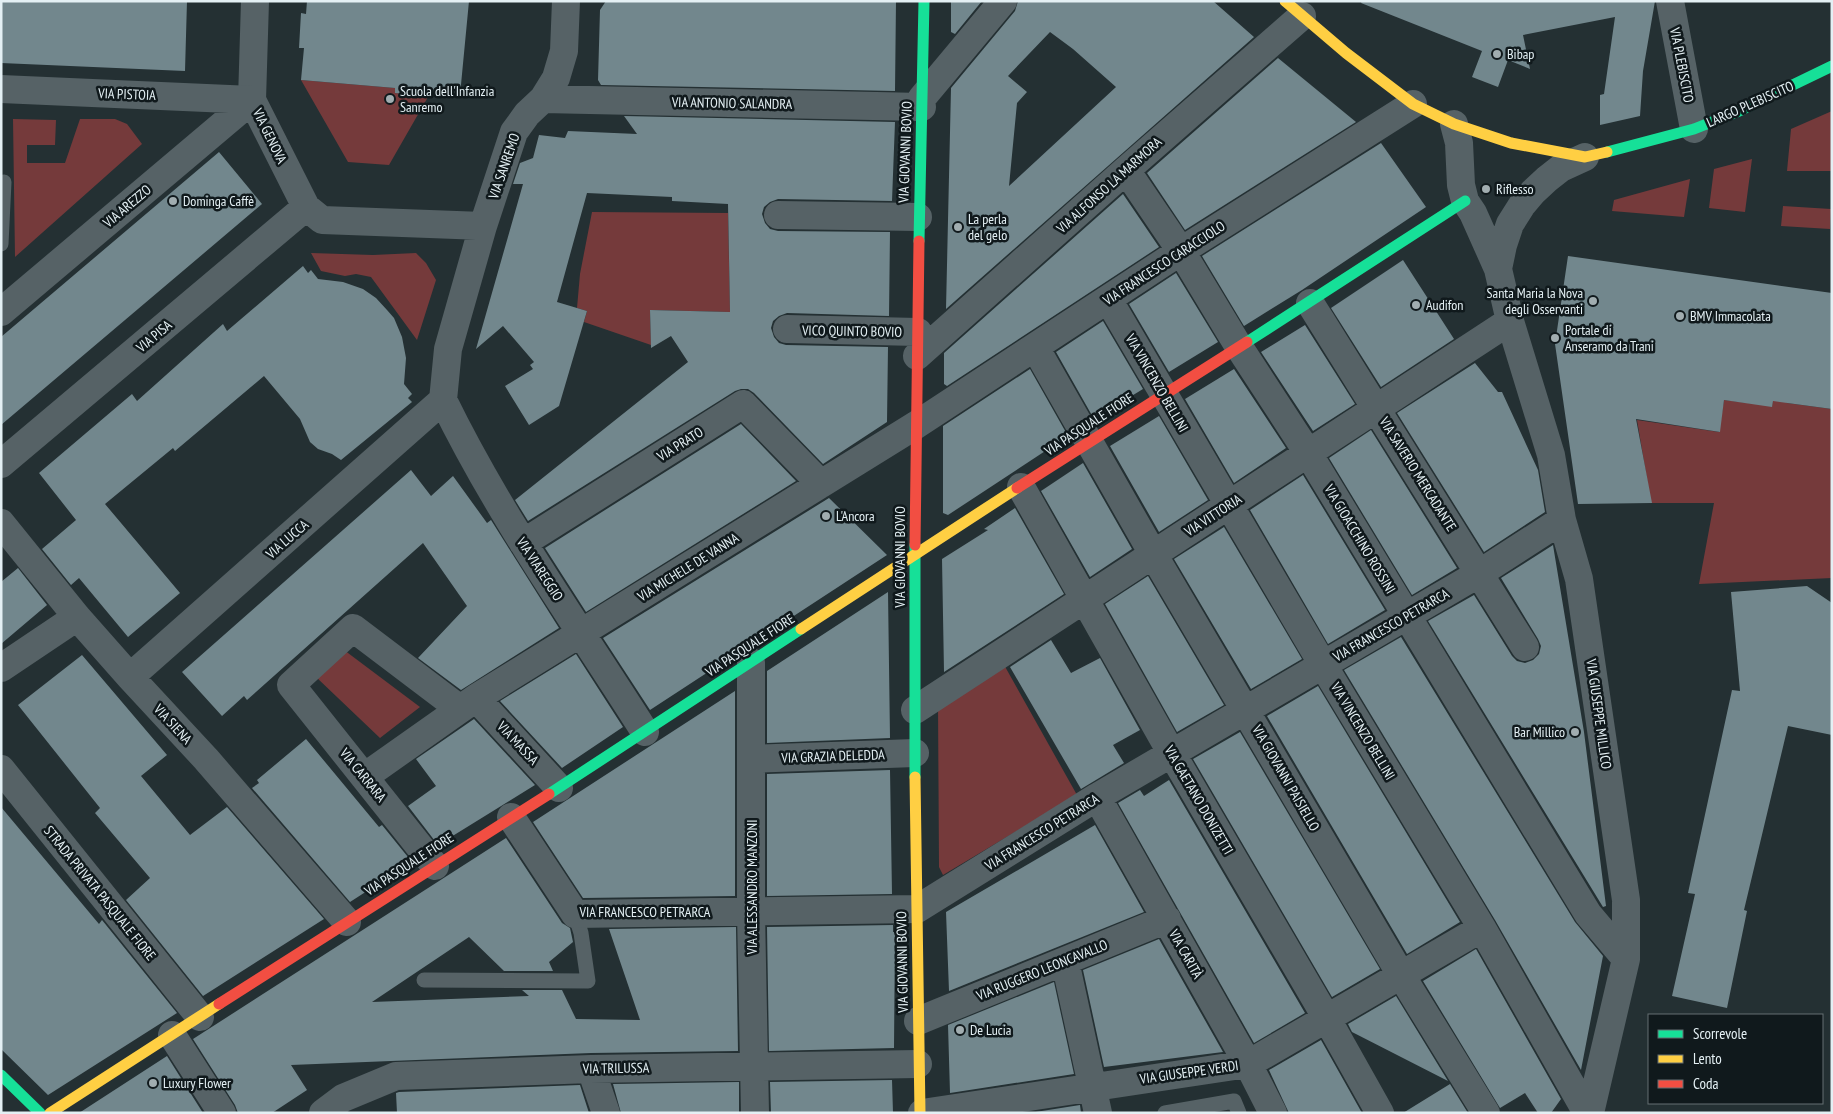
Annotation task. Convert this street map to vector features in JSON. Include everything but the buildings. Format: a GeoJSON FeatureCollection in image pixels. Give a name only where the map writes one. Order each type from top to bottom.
{"type":"FeatureCollection","features":[{"type":"Feature","properties":{"kind":"street","name":"VIA GENOVA"},"geometry":{"type":"LineString","coordinates":[[256,1],[252,100],[306,207]]}},
{"type":"Feature","properties":{"kind":"street","name":"VIA SANREMO"},"geometry":{"type":"LineString","coordinates":[[443,400],[448,349],[483,226],[514,132],[527,114],[543,99],[556,78],[564,51],[566,1]]}},
{"type":"Feature","properties":{"kind":"street","name":"VIA GIOVANNI BOVIO"},"geometry":{"type":"LineString","coordinates":[[921,1113],[918,1064],[914,710],[918,217],[924,1]]}},
{"type":"Feature","properties":{"kind":"street"},"geometry":{"type":"LineString","coordinates":[[922,102],[1003,1]]}},
{"type":"Feature","properties":{"kind":"street","name":"VIA PLEBISCITO"},"geometry":{"type":"LineString","coordinates":[[1670,1],[1694,129]]}},
{"type":"Feature","properties":{"kind":"street"},"geometry":{"type":"LineString","coordinates":[[1293,9],[1346,53],[1413,104],[1454,124],[1512,143],[1584,157]]}},
{"type":"Feature","properties":{"kind":"street","name":"VIA ALFONSO LA MARMORA"},"geometry":{"type":"LineString","coordinates":[[917,344],[1126,170],[1293,9]]}},
{"type":"Feature","properties":{"kind":"street","name":"LARGO PLEBISCITO"},"geometry":{"type":"LineString","coordinates":[[1584,157],[1694,129],[1737,112],[1832,66]]}},
{"type":"Feature","properties":{"kind":"street","name":"VIA PISTOIA"},"geometry":{"type":"LineString","coordinates":[[1,89],[252,100]]}},
{"type":"Feature","properties":{"kind":"street","name":"VIA ANTONIO SALANDRA"},"geometry":{"type":"LineString","coordinates":[[543,99],[922,102]]}},
{"type":"Feature","properties":{"kind":"street","name":"VIA AREZZO"},"geometry":{"type":"LineString","coordinates":[[1,312],[252,100]]}},
{"type":"Feature","properties":{"kind":"street","name":"VIA FRANCESCO CARACCIOLO"},"geometry":{"type":"LineString","coordinates":[[916,425],[1181,251],[1413,104]]}},
{"type":"Feature","properties":{"kind":"street"},"geometry":{"type":"LineString","coordinates":[[1454,124],[1459,143],[1461,185],[1465,201],[1473,213],[1498,269],[1510,321]]}},
{"type":"Feature","properties":{"kind":"street"},"geometry":{"type":"LineString","coordinates":[[1498,269],[1502,245],[1510,224],[1522,206],[1546,179],[1561,168],[1584,157]]}},
{"type":"Feature","properties":{"kind":"street","name":"VIA GIOACCHINO ROSSINI"},"geometry":{"type":"LineString","coordinates":[[1126,170],[1181,251],[1239,347],[1308,453],[1588,914],[1626,959]]}},
{"type":"Feature","properties":{"kind":"street","name":"VIA PASQUALE FIORE"},"geometry":{"type":"LineString","coordinates":[[50,1113],[559,788],[915,554],[1310,303],[1465,201]]}},
{"type":"Feature","properties":{"kind":"street"},"geometry":{"type":"LineString","coordinates":[[306,207],[322,220],[483,226]]}},
{"type":"Feature","properties":{"kind":"street","name":"VIA PISA"},"geometry":{"type":"LineString","coordinates":[[1,464],[306,207]]}},
{"type":"Feature","properties":{"kind":"street"},"geometry":{"type":"LineString","coordinates":[[778,215],[918,217]]}},
{"type":"Feature","properties":{"kind":"street","name":"VIA VINCENZO BELLINI"},"geometry":{"type":"LineString","coordinates":[[1108,299],[1323,665],[1482,928],[1589,1113]]}},
{"type":"Feature","properties":{"kind":"street","name":"VIA SAVERIO MERCADANTE"},"geometry":{"type":"LineString","coordinates":[[1310,303],[1525,647]]}},
{"type":"Feature","properties":{"kind":"street","name":"VIA VITTORIA"},"geometry":{"type":"LineString","coordinates":[[914,710],[1510,321]]}},
{"type":"Feature","properties":{"kind":"street","name":"VIA GIUSEPPE MILLICO"},"geometry":{"type":"LineString","coordinates":[[1510,321],[1551,455],[1562,520],[1579,579],[1626,900],[1626,959],[1589,1113]]}},
{"type":"Feature","properties":{"kind":"street","name":"VICO QUINTO BOVIO"},"geometry":{"type":"LineString","coordinates":[[787,330],[917,344]]}},
{"type":"Feature","properties":{"kind":"street","name":"VIA GIOVANNI PAISIELLO"},"geometry":{"type":"LineString","coordinates":[[1035,347],[1153,554],[1401,975],[1486,1113]]}},
{"type":"Feature","properties":{"kind":"street","name":"VIA VIAREGGIO"},"geometry":{"type":"LineString","coordinates":[[443,400],[490,489],[645,732]]}},
{"type":"Feature","properties":{"kind":"street","name":"VIA LUCCA"},"geometry":{"type":"LineString","coordinates":[[130,677],[443,400]]}},
{"type":"Feature","properties":{"kind":"street","name":"VIA PRATO"},"geometry":{"type":"LineString","coordinates":[[523,543],[743,404],[821,484]]}},
{"type":"Feature","properties":{"kind":"street","name":"VIA MICHELE DE VANNA"},"geometry":{"type":"LineString","coordinates":[[364,777],[468,704],[916,425]]}},
{"type":"Feature","properties":{"kind":"street","name":"VIA GAETANO DONIZETTI"},"geometry":{"type":"LineString","coordinates":[[1021,487],[1172,754],[1380,1113]]}},
{"type":"Feature","properties":{"kind":"street","name":"VIA FRANCESCO PETRARCA"},"geometry":{"type":"LineString","coordinates":[[510,818],[575,914],[751,913],[917,909],[1097,797],[1480,574],[1562,520]]}},
{"type":"Feature","properties":{"kind":"street","name":"VIA SIENA"},"geometry":{"type":"LineString","coordinates":[[1,524],[130,677],[206,759],[347,922]]}},
{"type":"Feature","properties":{"kind":"street"},"geometry":{"type":"LineString","coordinates":[[1,668],[77,616]]}},
{"type":"Feature","properties":{"kind":"street","name":"VIA CARRARA"},"geometry":{"type":"LineString","coordinates":[[435,866],[291,685],[353,628],[468,704]]}},
{"type":"Feature","properties":{"kind":"street","name":"VIA ALESSANDRO MANZONI"},"geometry":{"type":"LineString","coordinates":[[751,662],[751,913],[755,1113]]}},
{"type":"Feature","properties":{"kind":"street","name":"VIA MASSA"},"geometry":{"type":"LineString","coordinates":[[468,704],[559,788]]}},
{"type":"Feature","properties":{"kind":"street","name":"VIA GRAZIA DELEDDA"},"geometry":{"type":"LineString","coordinates":[[751,759],[915,753]]}},
{"type":"Feature","properties":{"kind":"street","name":"STRADA PRIVATA PASQUALE FIORE"},"geometry":{"type":"LineString","coordinates":[[1,769],[200,1017]]}},
{"type":"Feature","properties":{"kind":"street","name":"VIA CARITÀ"},"geometry":{"type":"LineString","coordinates":[[1097,797],[1248,1064],[1273,1113]]}},
{"type":"Feature","properties":{"kind":"street","name":"VIA RUGGERO LEONCAVALLO"},"geometry":{"type":"LineString","coordinates":[[918,1021],[1167,920]]}},
{"type":"Feature","properties":{"kind":"street","name":"VIA GIUSEPPE VERDI"},"geometry":{"type":"LineString","coordinates":[[921,1113],[1031,1104],[1092,1086],[1248,1064],[1482,928]]}},
{"type":"Feature","properties":{"kind":"street"},"geometry":{"type":"LineString","coordinates":[[1065,961],[1098,1113]]}},
{"type":"Feature","properties":{"kind":"street"},"geometry":{"type":"LineString","coordinates":[[172,1035],[222,1113]]}},
{"type":"Feature","properties":{"kind":"street","name":"VIA TRILUSSA"},"geometry":{"type":"LineString","coordinates":[[340,1108],[396,1076],[591,1069],[918,1064]]}},
{"type":"Feature","properties":{"kind":"street"},"geometry":{"type":"LineString","coordinates":[[591,1069],[606,1113]]}},
{"type":"Feature","properties":{"kind":"street"},"geometry":{"type":"LineString","coordinates":[[1,1075],[40,1113]]}},
{"type":"Feature","properties":{"kind":"lane"},"geometry":{"type":"LineString","coordinates":[[1,244],[4,182]]}},
{"type":"Feature","properties":{"kind":"lane"},"geometry":{"type":"LineString","coordinates":[[424,980],[588,981],[575,914]]}},
{"type":"Feature","properties":{"kind":"lane"},"geometry":{"type":"LineString","coordinates":[[1165,1113],[1234,1101],[1239,1113]]}},
{"type":"Feature","properties":{"kind":"shaded area"},"geometry":{"type":"Polygon","coordinates":[[[301,80],[395,88],[395,93],[407,94],[416,90],[416,96],[428,97],[389,165],[348,162],[301,80]]]}},
{"type":"Feature","properties":{"kind":"shaded area"},"geometry":{"type":"Polygon","coordinates":[[[1832,111],[1832,171],[1787,171],[1791,129],[1832,111]]]}},
{"type":"Feature","properties":{"kind":"shaded area"},"geometry":{"type":"Polygon","coordinates":[[[13,119],[56,120],[55,145],[27,145],[27,163],[65,163],[80,119],[115,119],[127,124],[142,144],[15,257],[13,119]]]}},
{"type":"Feature","properties":{"kind":"shaded area"},"geometry":{"type":"Polygon","coordinates":[[[1752,159],[1745,212],[1709,208],[1714,169],[1752,159]]]}},
{"type":"Feature","properties":{"kind":"shaded area"},"geometry":{"type":"Polygon","coordinates":[[[1690,179],[1684,217],[1612,211],[1614,200],[1690,179]]]}},
{"type":"Feature","properties":{"kind":"shaded area"},"geometry":{"type":"Polygon","coordinates":[[[1783,206],[1831,209],[1830,229],[1781,226],[1783,206]]]}},
{"type":"Feature","properties":{"kind":"shaded area"},"geometry":{"type":"Polygon","coordinates":[[[592,212],[728,213],[730,312],[650,310],[651,345],[584,322],[587,311],[577,308],[580,274],[592,212]]]}},
{"type":"Feature","properties":{"kind":"shaded area"},"geometry":{"type":"Polygon","coordinates":[[[311,253],[373,255],[416,253],[426,263],[436,280],[417,340],[371,277],[356,274],[345,276],[321,271],[311,253]]]}},
{"type":"Feature","properties":{"kind":"shaded area"},"geometry":{"type":"Polygon","coordinates":[[[1774,392],[1787,403],[1832,409],[1832,578],[1699,584],[1714,503],[1651,503],[1637,420],[1719,432],[1724,400],[1772,406],[1774,392]]]}},
{"type":"Feature","properties":{"kind":"shaded area"},"geometry":{"type":"Polygon","coordinates":[[[344,650],[420,707],[380,738],[316,677],[344,650]]]}},
{"type":"Feature","properties":{"kind":"shaded area"},"geometry":{"type":"Polygon","coordinates":[[[1003,663],[1077,795],[943,875],[939,867],[938,703],[1003,663]]]}},
{"type":"Feature","properties":{"kind":"traffic: fast"},"geometry":{"type":"LineString","coordinates":[[919,241],[924,1]]}},
{"type":"Feature","properties":{"kind":"traffic: fast"},"geometry":{"type":"LineString","coordinates":[[1607,152],[1694,129],[1737,112],[1832,66]]}},
{"type":"Feature","properties":{"kind":"traffic: fast"},"geometry":{"type":"LineString","coordinates":[[1247,342],[1465,201]]}},
{"type":"Feature","properties":{"kind":"traffic: fast"},"geometry":{"type":"LineString","coordinates":[[915,545],[915,777]]}},
{"type":"Feature","properties":{"kind":"traffic: fast"},"geometry":{"type":"LineString","coordinates":[[549,794],[801,629]]}},
{"type":"Feature","properties":{"kind":"traffic: fast"},"geometry":{"type":"LineString","coordinates":[[1,1075],[40,1113]]}},
{"type":"Feature","properties":{"kind":"traffic: slow"},"geometry":{"type":"LineString","coordinates":[[1285,1],[1346,53],[1413,104],[1454,124],[1511,143],[1585,157],[1607,152]]}},
{"type":"Feature","properties":{"kind":"traffic: slow"},"geometry":{"type":"LineString","coordinates":[[801,629],[1017,488]]}},
{"type":"Feature","properties":{"kind":"traffic: slow"},"geometry":{"type":"LineString","coordinates":[[915,777],[920,1113]]}},
{"type":"Feature","properties":{"kind":"traffic: slow"},"geometry":{"type":"LineString","coordinates":[[50,1113],[219,1004]]}},
{"type":"Feature","properties":{"kind":"traffic: jam"},"geometry":{"type":"LineString","coordinates":[[915,545],[919,241]]}},
{"type":"Feature","properties":{"kind":"traffic: jam"},"geometry":{"type":"LineString","coordinates":[[1017,488],[1247,342]]}},
{"type":"Feature","properties":{"kind":"traffic: jam"},"geometry":{"type":"LineString","coordinates":[[219,1004],[549,794]]}},
{"type":"Feature","properties":{"kind":"place","name":"Bibap"},"geometry":{"type":"Point","coordinates":[1497,54]}},
{"type":"Feature","properties":{"kind":"place","name":"Scuola dell'Infanzia Sanremo"},"geometry":{"type":"Point","coordinates":[390,99]}},
{"type":"Feature","properties":{"kind":"place","name":"Riflesso"},"geometry":{"type":"Point","coordinates":[1486,189]}},
{"type":"Feature","properties":{"kind":"place","name":"Dominga Caffè"},"geometry":{"type":"Point","coordinates":[173,201]}},
{"type":"Feature","properties":{"kind":"place","name":"La perla del gelo"},"geometry":{"type":"Point","coordinates":[958,227]}},
{"type":"Feature","properties":{"kind":"place","name":"Santa Maria la Nova degli Osservanti"},"geometry":{"type":"Point","coordinates":[1593,301]}},
{"type":"Feature","properties":{"kind":"place","name":"Audifon"},"geometry":{"type":"Point","coordinates":[1416,305]}},
{"type":"Feature","properties":{"kind":"place","name":"BMV Immacolata"},"geometry":{"type":"Point","coordinates":[1680,316]}},
{"type":"Feature","properties":{"kind":"place","name":"Portale di Anseramo da Trani"},"geometry":{"type":"Point","coordinates":[1555,338]}},
{"type":"Feature","properties":{"kind":"place","name":"L'Ancora"},"geometry":{"type":"Point","coordinates":[826,516]}},
{"type":"Feature","properties":{"kind":"place","name":"Bar Millico"},"geometry":{"type":"Point","coordinates":[1575,732]}},
{"type":"Feature","properties":{"kind":"place","name":"De Lucia"},"geometry":{"type":"Point","coordinates":[960,1030]}},
{"type":"Feature","properties":{"kind":"place","name":"Luxury Flower"},"geometry":{"type":"Point","coordinates":[153,1083]}}]}
